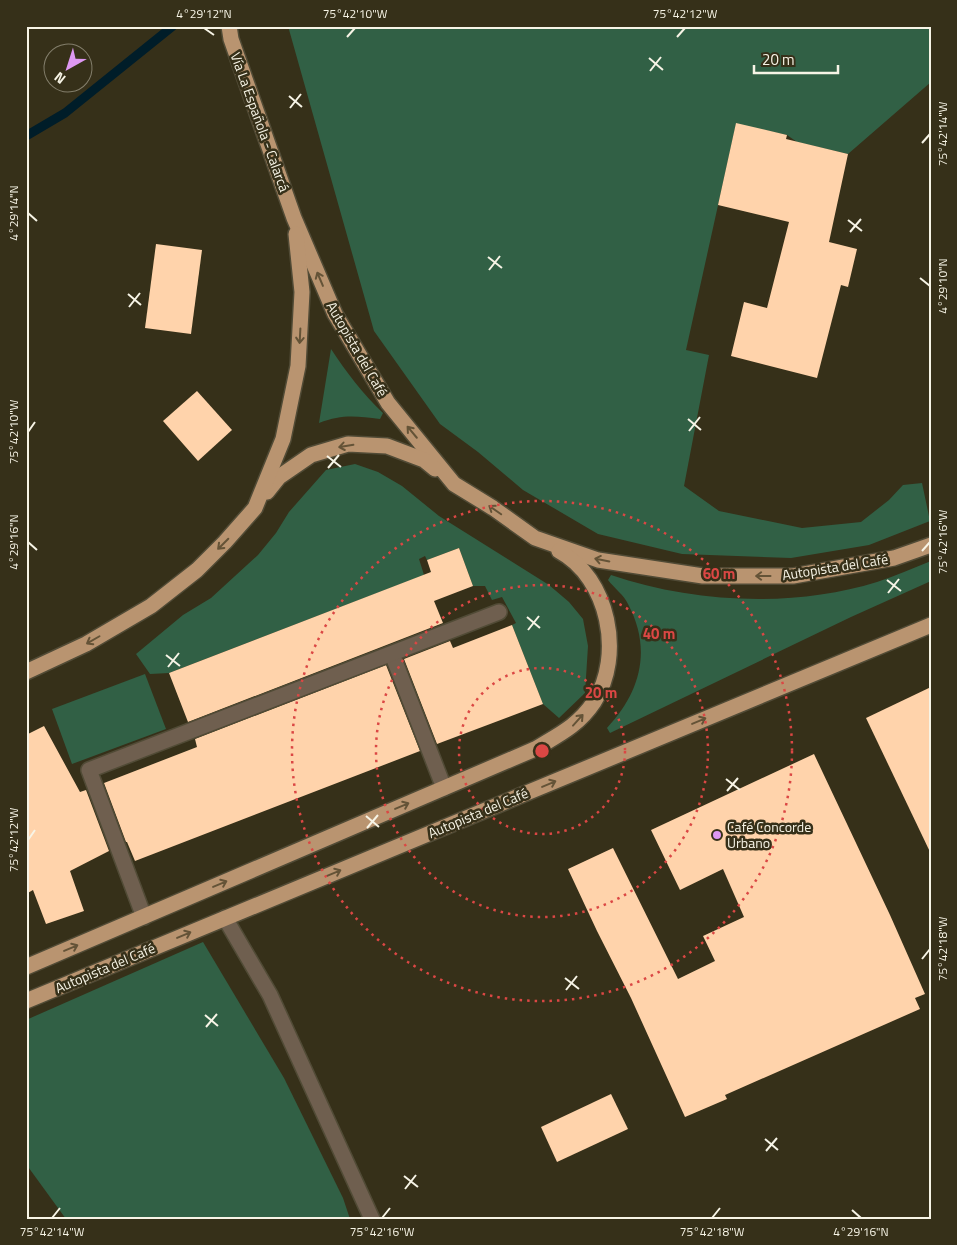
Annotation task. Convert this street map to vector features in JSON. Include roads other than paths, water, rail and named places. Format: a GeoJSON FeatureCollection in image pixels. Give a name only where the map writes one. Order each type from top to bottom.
{"type":"FeatureCollection","features":[{"type":"Feature","properties":{"kind":"highway","name":"Vía La Española - Calarcá"},"geometry":{"type":"LineString","coordinates":[[229,26],[231,39],[294,218]]}},
{"type":"Feature","properties":{"kind":"highway","name":"Autopista del Café"},"geometry":{"type":"LineString","coordinates":[[294,218],[334,314],[388,403],[454,484],[493,508],[535,538],[598,560],[703,576],[793,576],[894,558],[931,545]]}},
{"type":"Feature","properties":{"kind":"highway"},"geometry":{"type":"LineString","coordinates":[[255,508],[283,439],[298,366],[302,292],[294,218]]}},
{"type":"Feature","properties":{"kind":"highway"},"geometry":{"type":"LineString","coordinates":[[26,672],[86,644],[151,606],[197,570],[226,542],[279,477],[311,455],[348,444],[387,446],[424,460],[454,484]]}},
{"type":"Feature","properties":{"kind":"highway"},"geometry":{"type":"LineString","coordinates":[[26,967],[535,749],[574,725],[594,702],[605,678],[610,653],[609,627],[604,606],[586,575],[566,555],[535,538]]}},
{"type":"Feature","properties":{"kind":"highway","name":"Autopista del Café"},"geometry":{"type":"LineString","coordinates":[[26,1001],[931,625]]}},
{"type":"Feature","properties":{"kind":"street"},"geometry":{"type":"LineString","coordinates":[[144,916],[90,770],[499,612]]}},
{"type":"Feature","properties":{"kind":"street"},"geometry":{"type":"LineString","coordinates":[[392,654],[444,788]]}},
{"type":"Feature","properties":{"kind":"street"},"geometry":{"type":"LineString","coordinates":[[225,918],[270,995],[372,1219]]}},
{"type":"Feature","properties":{"kind":"waterway"},"geometry":{"type":"LineString","coordinates":[[26,136],[65,113],[173,26]]}},
{"type":"Feature","properties":{"kind":"place","name":"Café Concorde Urbano"},"geometry":{"type":"Point","coordinates":[717,835]}}]}
